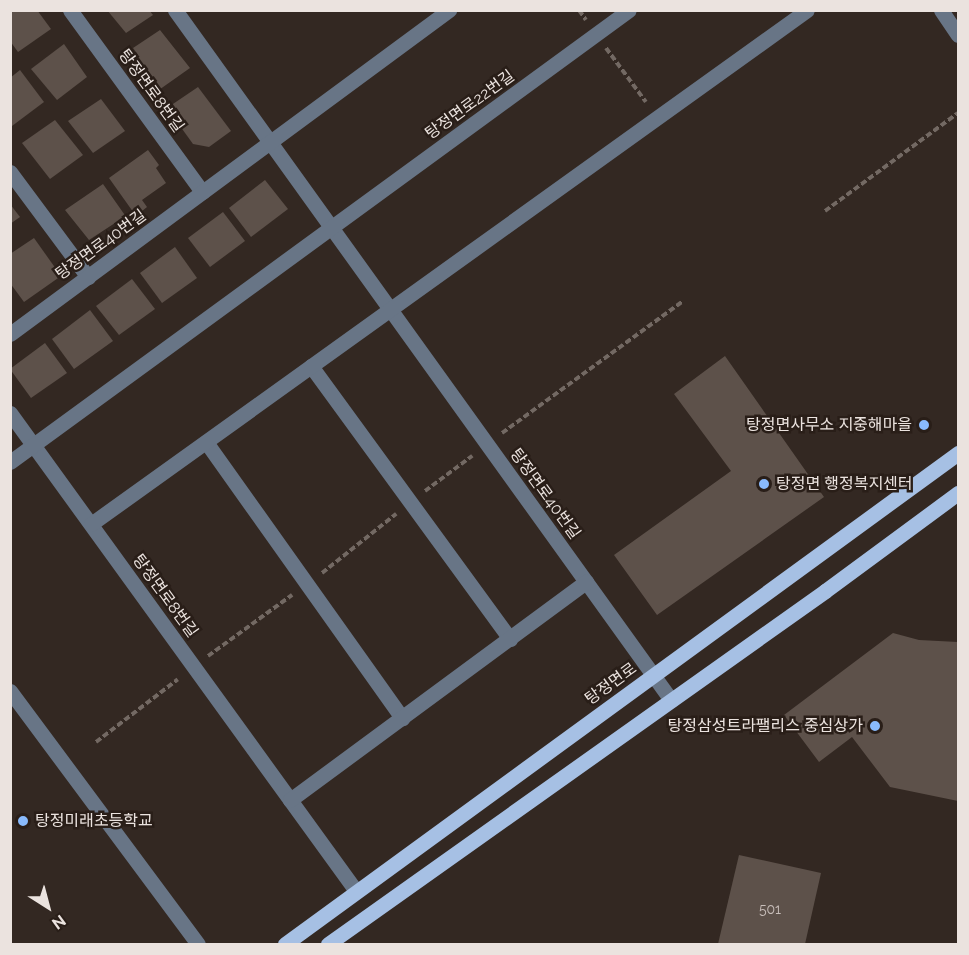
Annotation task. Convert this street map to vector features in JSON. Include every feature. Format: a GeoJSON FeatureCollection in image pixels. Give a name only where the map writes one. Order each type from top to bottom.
{"type":"FeatureCollection","features":[{"type":"Feature","properties":{"kind":"main road","name":"탕정면로"},"geometry":{"type":"LineString","coordinates":[[285,945],[958,453]]}},
{"type":"Feature","properties":{"kind":"main road"},"geometry":{"type":"LineString","coordinates":[[328,945],[958,493]]}},
{"type":"Feature","properties":{"kind":"street","name":"탕정면로8번길"},"geometry":{"type":"LineString","coordinates":[[70,10],[202,192]]}},
{"type":"Feature","properties":{"kind":"street","name":"탕정면로40번길"},"geometry":{"type":"LineString","coordinates":[[175,10],[671,700]]}},
{"type":"Feature","properties":{"kind":"street"},"geometry":{"type":"LineString","coordinates":[[270,142],[450,10]]}},
{"type":"Feature","properties":{"kind":"street","name":"탕정면로22번길"},"geometry":{"type":"LineString","coordinates":[[332,228],[629,10]]}},
{"type":"Feature","properties":{"kind":"street"},"geometry":{"type":"LineString","coordinates":[[91,524],[807,10]]}},
{"type":"Feature","properties":{"kind":"street"},"geometry":{"type":"LineString","coordinates":[[941,10],[958,35]]}},
{"type":"Feature","properties":{"kind":"street","name":"탕정면로40번길"},"geometry":{"type":"LineString","coordinates":[[10,334],[270,142]]}},
{"type":"Feature","properties":{"kind":"street"},"geometry":{"type":"LineString","coordinates":[[10,172],[88,277]]}},
{"type":"Feature","properties":{"kind":"street"},"geometry":{"type":"LineString","coordinates":[[10,462],[332,228]]}},
{"type":"Feature","properties":{"kind":"street"},"geometry":{"type":"LineString","coordinates":[[311,366],[510,639]]}},
{"type":"Feature","properties":{"kind":"street","name":"탕정면로8번길"},"geometry":{"type":"LineString","coordinates":[[10,413],[356,891]]}},
{"type":"Feature","properties":{"kind":"street"},"geometry":{"type":"LineString","coordinates":[[206,442],[402,718]]}},
{"type":"Feature","properties":{"kind":"street"},"geometry":{"type":"LineString","coordinates":[[290,800],[586,582]]}},
{"type":"Feature","properties":{"kind":"street"},"geometry":{"type":"LineString","coordinates":[[10,691],[198,945]]}},
{"type":"Feature","properties":{"kind":"path"},"geometry":{"type":"LineString","coordinates":[[579,10],[657,118]]}},
{"type":"Feature","properties":{"kind":"path"},"geometry":{"type":"LineString","coordinates":[[825,211],[958,113]]}},
{"type":"Feature","properties":{"kind":"path"},"geometry":{"type":"LineString","coordinates":[[96,742],[194,666],[307,585],[487,444],[683,301]]}},
{"type":"Feature","properties":{"kind":"building"},"geometry":{"type":"Polygon","coordinates":[[[10,10],[37,10],[51,29],[18,52],[10,41],[10,10]]]}},
{"type":"Feature","properties":{"kind":"building"},"geometry":{"type":"Polygon","coordinates":[[[107,10],[149,10],[153,15],[126,33],[107,10]]]}},
{"type":"Feature","properties":{"kind":"building"},"geometry":{"type":"Polygon","coordinates":[[[160,30],[190,68],[156,92],[131,59],[138,55],[133,48],[160,30]]]}},
{"type":"Feature","properties":{"kind":"building"},"geometry":{"type":"Polygon","coordinates":[[[64,44],[87,77],[57,100],[31,69],[64,44]]]}},
{"type":"Feature","properties":{"kind":"building"},"geometry":{"type":"Polygon","coordinates":[[[20,70],[44,102],[12,126],[10,78],[20,70]]]}},
{"type":"Feature","properties":{"kind":"building"},"geometry":{"type":"Polygon","coordinates":[[[198,87],[231,131],[209,147],[193,144],[167,108],[198,87]]]}},
{"type":"Feature","properties":{"kind":"building"},"geometry":{"type":"Polygon","coordinates":[[[101,99],[125,131],[93,153],[68,121],[101,99]]]}},
{"type":"Feature","properties":{"kind":"building"},"geometry":{"type":"Polygon","coordinates":[[[55,120],[83,155],[50,179],[22,143],[55,120]]]}},
{"type":"Feature","properties":{"kind":"building"},"geometry":{"type":"Polygon","coordinates":[[[148,150],[159,165],[156,168],[166,183],[142,200],[147,207],[136,216],[109,178],[148,150]]]}},
{"type":"Feature","properties":{"kind":"building"},"geometry":{"type":"Polygon","coordinates":[[[265,180],[288,209],[251,237],[229,208],[265,180]]]}},
{"type":"Feature","properties":{"kind":"building"},"geometry":{"type":"Polygon","coordinates":[[[103,184],[129,221],[120,227],[115,223],[89,240],[65,210],[103,184]]]}},
{"type":"Feature","properties":{"kind":"building"},"geometry":{"type":"Polygon","coordinates":[[[10,204],[20,217],[10,224],[10,204]]]}},
{"type":"Feature","properties":{"kind":"building"},"geometry":{"type":"Polygon","coordinates":[[[223,212],[245,241],[210,267],[188,238],[223,212]]]}},
{"type":"Feature","properties":{"kind":"building"},"geometry":{"type":"Polygon","coordinates":[[[34,238],[61,276],[24,302],[10,283],[10,254],[34,238]]]}},
{"type":"Feature","properties":{"kind":"building"},"geometry":{"type":"Polygon","coordinates":[[[175,247],[197,278],[162,303],[140,273],[175,247]]]}},
{"type":"Feature","properties":{"kind":"building"},"geometry":{"type":"Polygon","coordinates":[[[132,279],[155,309],[119,335],[96,306],[132,279]]]}},
{"type":"Feature","properties":{"kind":"building"},"geometry":{"type":"Polygon","coordinates":[[[90,310],[113,341],[74,369],[52,339],[90,310]]]}},
{"type":"Feature","properties":{"kind":"building"},"geometry":{"type":"Polygon","coordinates":[[[45,343],[67,373],[31,398],[10,369],[45,343]]]}},
{"type":"Feature","properties":{"kind":"building","name":"탕정면 행정복지센터"},"geometry":{"type":"Polygon","coordinates":[[[725,356],[824,497],[657,615],[614,555],[731,471],[674,394],[725,356]]]}},
{"type":"Feature","properties":{"kind":"building","name":"탕정삼성트라팰리스 중심상가"},"geometry":{"type":"Polygon","coordinates":[[[893,633],[919,640],[958,642],[958,801],[890,787],[852,737],[819,762],[784,715],[893,633]]]}},
{"type":"Feature","properties":{"kind":"building"},"geometry":{"type":"Polygon","coordinates":[[[739,855],[821,873],[805,944],[718,944],[739,855]]]}},
{"type":"Feature","properties":{"kind":"place","name":"탕정면사무소 지중해마을"},"geometry":{"type":"Point","coordinates":[924,425]}},
{"type":"Feature","properties":{"kind":"place","name":"탕정면 행정복지센터"},"geometry":{"type":"Point","coordinates":[764,484]}},
{"type":"Feature","properties":{"kind":"place","name":"탕정삼성트라팰리스 중심상가"},"geometry":{"type":"Point","coordinates":[875,726]}},
{"type":"Feature","properties":{"kind":"place","name":"탕정미래초등학교"},"geometry":{"type":"Point","coordinates":[23,821]}}]}
